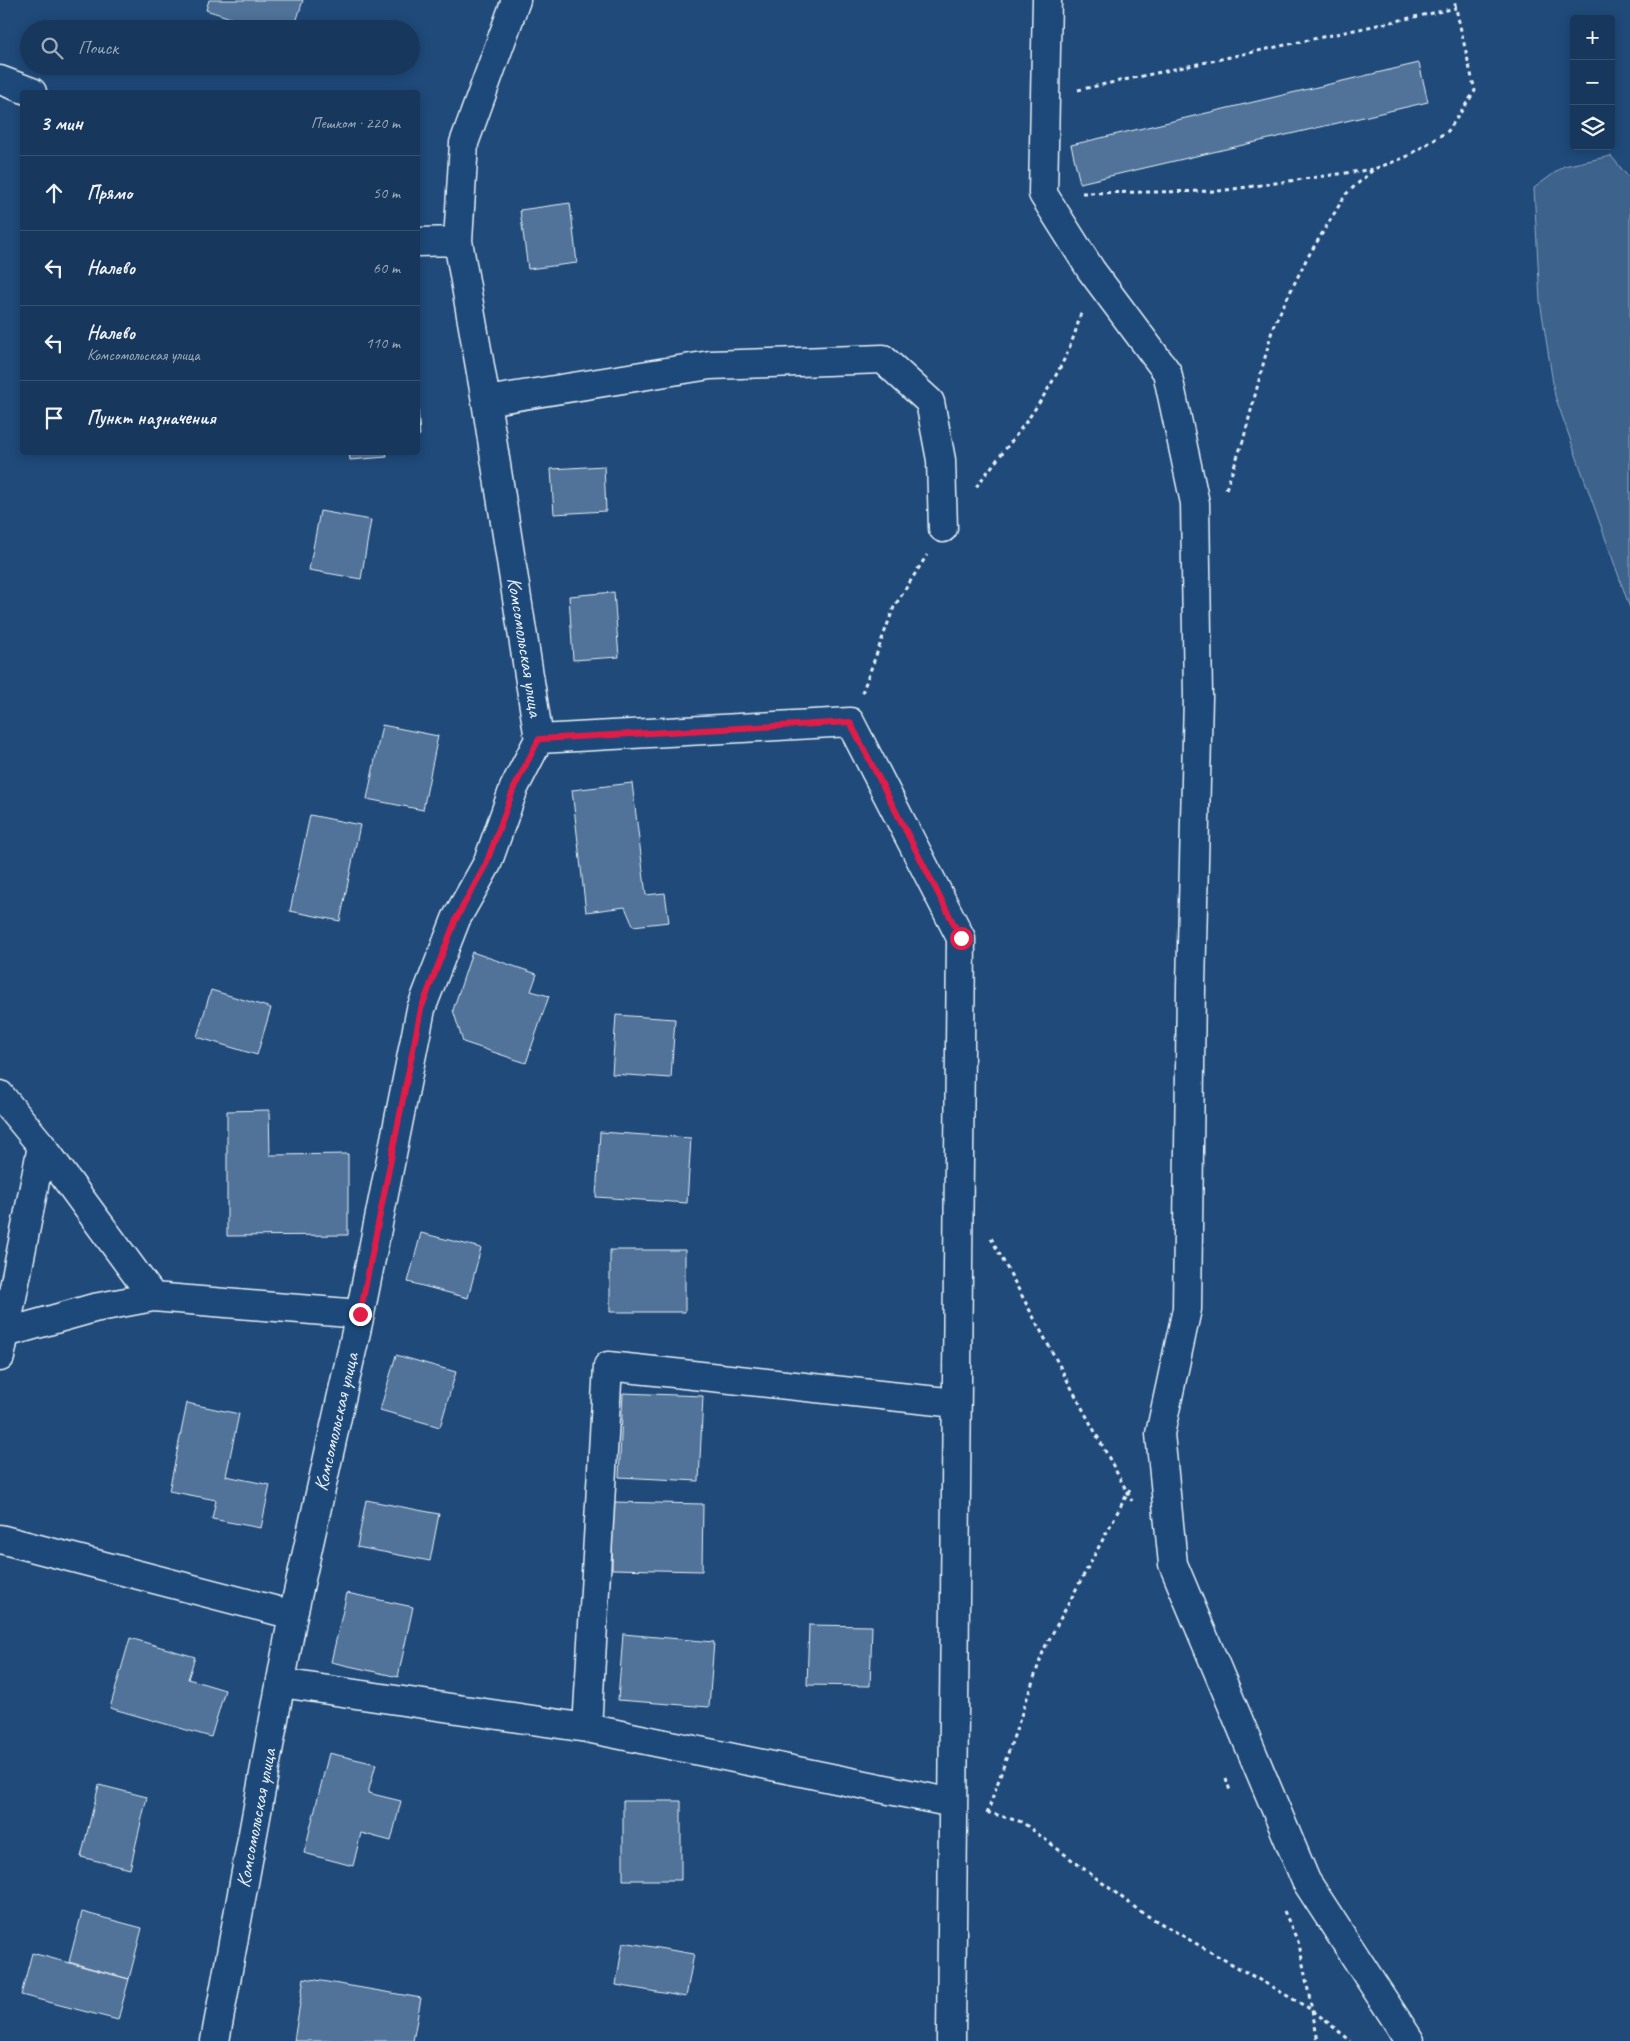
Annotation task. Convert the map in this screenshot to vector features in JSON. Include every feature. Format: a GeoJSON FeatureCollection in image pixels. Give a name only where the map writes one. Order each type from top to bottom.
{"type":"FeatureCollection","features":[{"type":"Feature","properties":{"kind":"street","name":"Комсомольская улица"},"geometry":{"type":"LineString","coordinates":[[215,2041],[293,1615],[360,1314],[421,1009],[456,919],[486,864],[514,788],[539,739],[486,401],[458,241],[464,143],[516,0]]}},
{"type":"Feature","properties":{"kind":"street"},"geometry":{"type":"LineString","coordinates":[[1047,0],[1042,194],[1091,270],[1167,372],[1195,503],[1198,697],[1191,987],[1187,1309],[1160,1434],[1173,1564],[1306,1881],[1410,2041]]}},
{"type":"Feature","properties":{"kind":"street"},"geometry":{"type":"LineString","coordinates":[[0,80],[27,90]]}},
{"type":"Feature","properties":{"kind":"street"},"geometry":{"type":"LineString","coordinates":[[420,242],[458,241]]}},
{"type":"Feature","properties":{"kind":"street"},"geometry":{"type":"LineString","coordinates":[[486,401],[710,365],[883,359],[930,402],[941,460],[943,528]]}},
{"type":"Feature","properties":{"kind":"street"},"geometry":{"type":"LineString","coordinates":[[539,739],[850,722],[961,938],[952,2041]]}},
{"type":"Feature","properties":{"kind":"street"},"geometry":{"type":"LineString","coordinates":[[0,1095],[42,1146],[153,1297]]}},
{"type":"Feature","properties":{"kind":"street"},"geometry":{"type":"LineString","coordinates":[[3,1345],[42,1146]]}},
{"type":"Feature","properties":{"kind":"street"},"geometry":{"type":"LineString","coordinates":[[3,1345],[94,1308],[153,1297],[360,1314]]}},
{"type":"Feature","properties":{"kind":"street"},"geometry":{"type":"LineString","coordinates":[[587,1728],[608,1366],[956,1403]]}},
{"type":"Feature","properties":{"kind":"street"},"geometry":{"type":"LineString","coordinates":[[0,1539],[293,1615]]}},
{"type":"Feature","properties":{"kind":"street"},"geometry":{"type":"LineString","coordinates":[[281,1683],[587,1728],[953,1802]]}},
{"type":"Feature","properties":{"kind":"path"},"geometry":{"type":"LineString","coordinates":[[1042,194],[1219,191],[1374,169],[1406,157],[1448,131],[1475,92],[1454,0]]}},
{"type":"Feature","properties":{"kind":"path"},"geometry":{"type":"LineString","coordinates":[[1045,97],[1456,8]]}},
{"type":"Feature","properties":{"kind":"path"},"geometry":{"type":"LineString","coordinates":[[1224,495],[1243,441],[1273,327],[1306,260],[1346,194],[1374,169]]}},
{"type":"Feature","properties":{"kind":"path"},"geometry":{"type":"LineString","coordinates":[[987,1814],[1044,1649],[1132,1485]]}},
{"type":"Feature","properties":{"kind":"path"},"geometry":{"type":"LineString","coordinates":[[953,1802],[1022,1822],[1141,1912],[1312,2010],[1351,2041]]}},
{"type":"Feature","properties":{"kind":"shaded area"},"geometry":{"type":"Polygon","coordinates":[[[1611,156],[1630,179],[1630,608],[1555,396],[1540,301],[1534,188],[1564,166],[1611,156]]]}},
{"type":"Feature","properties":{"kind":"building"},"geometry":{"type":"Polygon","coordinates":[[[209,0],[303,0],[297,20],[237,20],[206,10],[209,0]]]}},
{"type":"Feature","properties":{"kind":"building"},"geometry":{"type":"Polygon","coordinates":[[[1419,63],[1428,102],[1080,183],[1071,145],[1419,63]]]}},
{"type":"Feature","properties":{"kind":"building"},"geometry":{"type":"Polygon","coordinates":[[[570,203],[577,263],[528,269],[520,210],[570,203]]]}},
{"type":"Feature","properties":{"kind":"building"},"geometry":{"type":"Polygon","coordinates":[[[349,455],[387,455],[387,457],[350,460],[349,455]]]}},
{"type":"Feature","properties":{"kind":"building"},"geometry":{"type":"Polygon","coordinates":[[[604,466],[606,511],[554,514],[551,469],[604,466]]]}},
{"type":"Feature","properties":{"kind":"building"},"geometry":{"type":"Polygon","coordinates":[[[320,511],[371,520],[361,579],[309,570],[320,511]]]}},
{"type":"Feature","properties":{"kind":"building"},"geometry":{"type":"Polygon","coordinates":[[[614,592],[619,657],[573,660],[569,596],[614,592]]]}},
{"type":"Feature","properties":{"kind":"building"},"geometry":{"type":"Polygon","coordinates":[[[382,725],[438,736],[423,810],[367,799],[382,725]]]}},
{"type":"Feature","properties":{"kind":"building"},"geometry":{"type":"Polygon","coordinates":[[[632,783],[646,895],[665,893],[669,922],[633,926],[625,907],[586,912],[572,790],[632,783]]]}},
{"type":"Feature","properties":{"kind":"building"},"geometry":{"type":"Polygon","coordinates":[[[310,815],[360,825],[340,921],[290,911],[310,815]]]}},
{"type":"Feature","properties":{"kind":"building"},"geometry":{"type":"Polygon","coordinates":[[[472,952],[537,974],[531,991],[549,996],[526,1063],[463,1042],[453,1010],[472,952]]]}},
{"type":"Feature","properties":{"kind":"building"},"geometry":{"type":"Polygon","coordinates":[[[211,990],[271,1008],[257,1055],[197,1037],[211,990]]]}},
{"type":"Feature","properties":{"kind":"building"},"geometry":{"type":"Polygon","coordinates":[[[616,1015],[675,1019],[671,1078],[612,1074],[616,1015]]]}},
{"type":"Feature","properties":{"kind":"building"},"geometry":{"type":"Polygon","coordinates":[[[269,1110],[270,1155],[348,1154],[348,1235],[227,1236],[227,1111],[269,1110]]]}},
{"type":"Feature","properties":{"kind":"building"},"geometry":{"type":"Polygon","coordinates":[[[600,1132],[691,1138],[687,1203],[596,1197],[600,1132]]]}},
{"type":"Feature","properties":{"kind":"building"},"geometry":{"type":"Polygon","coordinates":[[[421,1233],[481,1248],[468,1298],[408,1282],[421,1233]]]}},
{"type":"Feature","properties":{"kind":"building"},"geometry":{"type":"Polygon","coordinates":[[[610,1250],[685,1250],[685,1312],[610,1312],[610,1250]]]}},
{"type":"Feature","properties":{"kind":"building"},"geometry":{"type":"Polygon","coordinates":[[[396,1355],[456,1372],[440,1427],[380,1410],[396,1355]]]}},
{"type":"Feature","properties":{"kind":"building"},"geometry":{"type":"Polygon","coordinates":[[[623,1393],[703,1396],[699,1481],[619,1477],[623,1393]]]}},
{"type":"Feature","properties":{"kind":"building"},"geometry":{"type":"Polygon","coordinates":[[[187,1403],[239,1414],[226,1476],[270,1485],[261,1528],[212,1519],[216,1500],[169,1491],[187,1403]]]}},
{"type":"Feature","properties":{"kind":"building"},"geometry":{"type":"Polygon","coordinates":[[[366,1500],[439,1514],[430,1561],[357,1547],[366,1500]]]}},
{"type":"Feature","properties":{"kind":"building"},"geometry":{"type":"Polygon","coordinates":[[[613,1502],[703,1504],[702,1571],[612,1569],[613,1502]]]}},
{"type":"Feature","properties":{"kind":"building"},"geometry":{"type":"Polygon","coordinates":[[[347,1593],[413,1607],[398,1677],[331,1662],[347,1593]]]}},
{"type":"Feature","properties":{"kind":"building"},"geometry":{"type":"Polygon","coordinates":[[[809,1625],[872,1626],[870,1686],[807,1685],[809,1625]]]}},
{"type":"Feature","properties":{"kind":"building"},"geometry":{"type":"Polygon","coordinates":[[[623,1634],[714,1642],[709,1707],[618,1700],[623,1634]]]}},
{"type":"Feature","properties":{"kind":"building"},"geometry":{"type":"Polygon","coordinates":[[[130,1638],[195,1657],[188,1679],[225,1690],[211,1737],[110,1708],[130,1638]]]}},
{"type":"Feature","properties":{"kind":"building"},"geometry":{"type":"Polygon","coordinates":[[[329,1753],[376,1764],[368,1793],[401,1801],[391,1841],[361,1833],[353,1866],[304,1853],[329,1753]]]}},
{"type":"Feature","properties":{"kind":"building"},"geometry":{"type":"Polygon","coordinates":[[[99,1785],[147,1797],[130,1869],[81,1857],[99,1785]]]}},
{"type":"Feature","properties":{"kind":"building"},"geometry":{"type":"Polygon","coordinates":[[[623,1801],[681,1801],[681,1880],[623,1880],[623,1801]]]}},
{"type":"Feature","properties":{"kind":"building"},"geometry":{"type":"Polygon","coordinates":[[[82,1912],[142,1928],[129,1979],[69,1962],[82,1912]]]}},
{"type":"Feature","properties":{"kind":"building"},"geometry":{"type":"Polygon","coordinates":[[[623,1942],[694,1954],[686,1997],[616,1985],[623,1942]]]}},
{"type":"Feature","properties":{"kind":"building"},"geometry":{"type":"Polygon","coordinates":[[[32,1953],[129,1979],[118,2020],[21,1995],[32,1953]]]}},
{"type":"Feature","properties":{"kind":"building"},"geometry":{"type":"Polygon","coordinates":[[[304,1978],[421,1998],[413,2041],[294,2041],[304,1978]]]}},
{"type":"Feature","properties":{"kind":"route"},"geometry":{"type":"LineString","coordinates":[[360,1314],[421,1009],[456,919],[486,864],[514,788],[539,739],[850,722],[961,938]]}}]}
